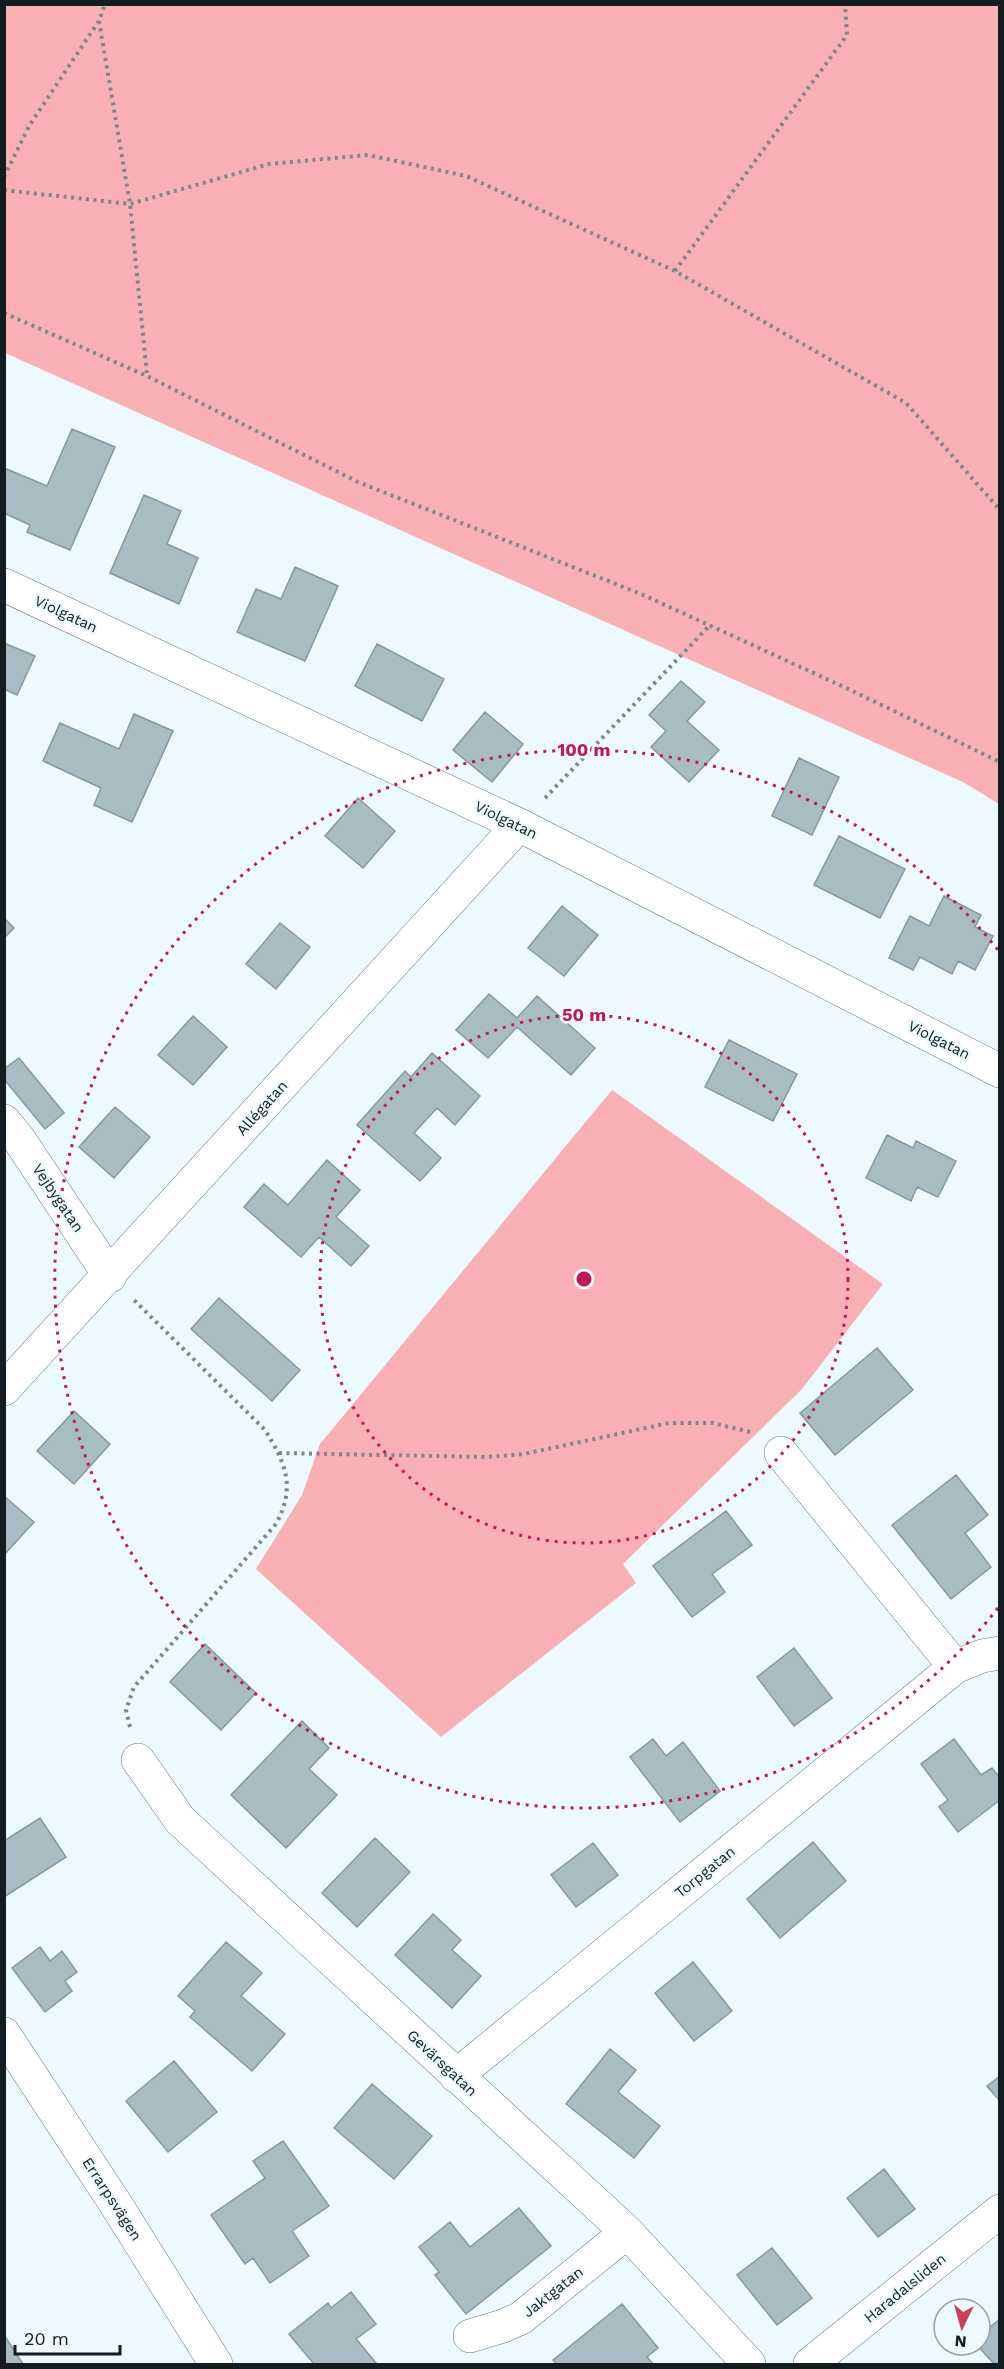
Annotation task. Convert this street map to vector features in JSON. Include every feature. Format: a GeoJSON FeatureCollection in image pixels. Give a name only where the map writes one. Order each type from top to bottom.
{"type":"FeatureCollection","features":[{"type":"Feature","properties":{"kind":"street","name":"Violgatan"},"geometry":{"type":"LineString","coordinates":[[4,585],[519,825],[999,1071]]}},
{"type":"Feature","properties":{"kind":"street","name":"Allégatan"},"geometry":{"type":"LineString","coordinates":[[4,1389],[110,1276],[519,825]]}},
{"type":"Feature","properties":{"kind":"street","name":"Vejbygatan"},"geometry":{"type":"LineString","coordinates":[[4,1121],[18,1138],[110,1276]]}},
{"type":"Feature","properties":{"kind":"street"},"geometry":{"type":"LineString","coordinates":[[781,1453],[955,1667]]}},
{"type":"Feature","properties":{"kind":"street","name":"Torpgatan"},"geometry":{"type":"LineString","coordinates":[[456,2076],[955,1667],[982,1656],[999,1653]]}},
{"type":"Feature","properties":{"kind":"street","name":"Gevärsgatan"},"geometry":{"type":"LineString","coordinates":[[138,1760],[180,1820],[627,2232],[749,2364]]}},
{"type":"Feature","properties":{"kind":"street","name":"Errarpsvägen"},"geometry":{"type":"LineString","coordinates":[[4,2034],[115,2203],[216,2364]]}},
{"type":"Feature","properties":{"kind":"street","name":"Haradalsliden"},"geometry":{"type":"LineString","coordinates":[[810,2364],[999,2211]]}},
{"type":"Feature","properties":{"kind":"street","name":"Jaktgatan"},"geometry":{"type":"LineString","coordinates":[[470,2336],[521,2318],[627,2232]]}},
{"type":"Feature","properties":{"kind":"path"},"geometry":{"type":"LineString","coordinates":[[4,177],[29,126],[99,21],[105,4]]}},
{"type":"Feature","properties":{"kind":"path"},"geometry":{"type":"LineString","coordinates":[[675,271],[847,35],[845,4]]}},
{"type":"Feature","properties":{"kind":"path"},"geometry":{"type":"LineString","coordinates":[[99,21],[130,204],[147,376]]}},
{"type":"Feature","properties":{"kind":"path"},"geometry":{"type":"LineString","coordinates":[[4,190],[130,204],[269,164],[368,155],[466,176],[675,271],[906,403],[999,510]]}},
{"type":"Feature","properties":{"kind":"path"},"geometry":{"type":"LineString","coordinates":[[4,313],[147,376],[358,482],[641,594],[999,762]]}},
{"type":"Feature","properties":{"kind":"path"},"geometry":{"type":"LineString","coordinates":[[519,825],[710,625]]}},
{"type":"Feature","properties":{"kind":"path"},"geometry":{"type":"LineString","coordinates":[[110,1276],[265,1430],[279,1452],[286,1472],[288,1490],[284,1509],[276,1524],[134,1687],[126,1710],[138,1760]]}},
{"type":"Feature","properties":{"kind":"path"},"geometry":{"type":"LineString","coordinates":[[279,1452],[496,1456],[555,1448],[642,1427],[696,1422],[733,1427],[770,1439],[781,1453]]}},
{"type":"Feature","properties":{"kind":"shaded area"},"geometry":{"type":"Polygon","coordinates":[[[5,4],[999,5],[999,804],[963,782],[5,353],[5,4]]]}},
{"type":"Feature","properties":{"kind":"shaded area"},"geometry":{"type":"Polygon","coordinates":[[[612,1090],[883,1284],[802,1389],[623,1564],[636,1583],[441,1737],[256,1569],[302,1495],[320,1444],[612,1090]]]}},
{"type":"Feature","properties":{"kind":"building"},"geometry":{"type":"Polygon","coordinates":[[[72,429],[115,447],[70,550],[27,532],[30,525],[4,513],[4,468],[47,486],[72,429]]]}},
{"type":"Feature","properties":{"kind":"building"},"geometry":{"type":"Polygon","coordinates":[[[144,495],[181,511],[167,544],[198,558],[179,604],[110,573],[144,495]]]}},
{"type":"Feature","properties":{"kind":"building"},"geometry":{"type":"Polygon","coordinates":[[[295,567],[338,586],[305,661],[237,632],[256,589],[281,599],[295,567]]]}},
{"type":"Feature","properties":{"kind":"building"},"geometry":{"type":"Polygon","coordinates":[[[4,643],[35,656],[17,695],[4,689],[4,643]]]}},
{"type":"Feature","properties":{"kind":"building"},"geometry":{"type":"Polygon","coordinates":[[[377,644],[444,679],[422,721],[355,686],[377,644]]]}},
{"type":"Feature","properties":{"kind":"building"},"geometry":{"type":"Polygon","coordinates":[[[681,681],[705,702],[687,721],[719,750],[689,782],[651,747],[666,731],[649,715],[681,681]]]}},
{"type":"Feature","properties":{"kind":"building"},"geometry":{"type":"Polygon","coordinates":[[[485,712],[523,744],[492,782],[453,750],[485,712]]]}},
{"type":"Feature","properties":{"kind":"building"},"geometry":{"type":"Polygon","coordinates":[[[134,714],[173,731],[132,822],[94,805],[101,788],[43,761],[60,723],[119,749],[134,714]]]}},
{"type":"Feature","properties":{"kind":"building"},"geometry":{"type":"Polygon","coordinates":[[[799,758],[839,777],[812,835],[772,816],[799,758]]]}},
{"type":"Feature","properties":{"kind":"building"},"geometry":{"type":"Polygon","coordinates":[[[358,798],[395,831],[363,868],[325,836],[358,798]]]}},
{"type":"Feature","properties":{"kind":"building"},"geometry":{"type":"Polygon","coordinates":[[[839,836],[905,869],[880,918],[814,885],[839,836]]]}},
{"type":"Feature","properties":{"kind":"building"},"geometry":{"type":"Polygon","coordinates":[[[944,896],[981,915],[975,927],[993,936],[975,970],[958,961],[952,974],[920,957],[913,970],[889,958],[910,916],[929,926],[944,896]]]}},
{"type":"Feature","properties":{"kind":"building"},"geometry":{"type":"Polygon","coordinates":[[[562,906],[598,935],[564,976],[528,948],[562,906]]]}},
{"type":"Feature","properties":{"kind":"building"},"geometry":{"type":"Polygon","coordinates":[[[4,918],[14,928],[4,938],[4,918]]]}},
{"type":"Feature","properties":{"kind":"building"},"geometry":{"type":"Polygon","coordinates":[[[280,923],[310,947],[276,989],[246,964],[280,923]]]}},
{"type":"Feature","properties":{"kind":"building"},"geometry":{"type":"Polygon","coordinates":[[[489,994],[517,1018],[537,996],[595,1048],[571,1075],[517,1027],[488,1058],[456,1030],[489,994]]]}},
{"type":"Feature","properties":{"kind":"building"},"geometry":{"type":"Polygon","coordinates":[[[193,1016],[227,1047],[193,1085],[158,1055],[193,1016]]]}},
{"type":"Feature","properties":{"kind":"building"},"geometry":{"type":"Polygon","coordinates":[[[729,1040],[797,1074],[773,1121],[705,1087],[729,1040]]]}},
{"type":"Feature","properties":{"kind":"building"},"geometry":{"type":"Polygon","coordinates":[[[432,1053],[480,1096],[455,1125],[437,1108],[414,1133],[441,1158],[420,1181],[357,1125],[405,1071],[411,1077],[432,1053]]]}},
{"type":"Feature","properties":{"kind":"building"},"geometry":{"type":"Polygon","coordinates":[[[19,1058],[64,1113],[45,1129],[4,1079],[4,1069],[19,1058]]]}},
{"type":"Feature","properties":{"kind":"building"},"geometry":{"type":"Polygon","coordinates":[[[115,1107],[150,1137],[114,1178],[79,1147],[115,1107]]]}},
{"type":"Feature","properties":{"kind":"building"},"geometry":{"type":"Polygon","coordinates":[[[887,1135],[913,1148],[916,1141],[956,1161],[938,1197],[917,1187],[911,1201],[866,1178],[887,1135]]]}},
{"type":"Feature","properties":{"kind":"building"},"geometry":{"type":"Polygon","coordinates":[[[327,1160],[360,1190],[336,1217],[369,1246],[351,1266],[319,1237],[301,1257],[244,1207],[264,1184],[288,1205],[327,1160]]]}},
{"type":"Feature","properties":{"kind":"building"},"geometry":{"type":"Polygon","coordinates":[[[219,1298],[300,1370],[272,1401],[191,1329],[219,1298]]]}},
{"type":"Feature","properties":{"kind":"building"},"geometry":{"type":"Polygon","coordinates":[[[877,1348],[913,1390],[835,1455],[800,1413],[877,1348]]]}},
{"type":"Feature","properties":{"kind":"building"},"geometry":{"type":"Polygon","coordinates":[[[74,1411],[110,1444],[74,1484],[37,1451],[74,1411]]]}},
{"type":"Feature","properties":{"kind":"building"},"geometry":{"type":"Polygon","coordinates":[[[956,1475],[988,1515],[965,1533],[991,1567],[951,1599],[892,1525],[956,1475]]]}},
{"type":"Feature","properties":{"kind":"building"},"geometry":{"type":"Polygon","coordinates":[[[4,1496],[34,1522],[4,1555],[4,1496]]]}},
{"type":"Feature","properties":{"kind":"building"},"geometry":{"type":"Polygon","coordinates":[[[726,1511],[752,1545],[712,1574],[725,1592],[692,1617],[653,1566],[726,1511]]]}},
{"type":"Feature","properties":{"kind":"building"},"geometry":{"type":"Polygon","coordinates":[[[205,1644],[256,1693],[221,1730],[170,1682],[205,1644]]]}},
{"type":"Feature","properties":{"kind":"building"},"geometry":{"type":"Polygon","coordinates":[[[794,1648],[832,1698],[794,1726],[757,1677],[794,1648]]]}},
{"type":"Feature","properties":{"kind":"building"},"geometry":{"type":"Polygon","coordinates":[[[302,1721],[329,1748],[309,1769],[337,1795],[286,1848],[231,1795],[302,1721]]]}},
{"type":"Feature","properties":{"kind":"building"},"geometry":{"type":"Polygon","coordinates":[[[653,1739],[666,1756],[683,1742],[720,1791],[680,1822],[630,1757],[653,1739]]]}},
{"type":"Feature","properties":{"kind":"building"},"geometry":{"type":"Polygon","coordinates":[[[954,1739],[981,1775],[992,1768],[1000,1778],[1000,1800],[958,1832],[939,1807],[948,1800],[921,1764],[954,1739]]]}},
{"type":"Feature","properties":{"kind":"building"},"geometry":{"type":"Polygon","coordinates":[[[40,1818],[66,1857],[4,1897],[4,1841],[40,1818]]]}},
{"type":"Feature","properties":{"kind":"building"},"geometry":{"type":"Polygon","coordinates":[[[375,1838],[410,1872],[357,1927],[322,1893],[375,1838]]]}},
{"type":"Feature","properties":{"kind":"building"},"geometry":{"type":"Polygon","coordinates":[[[813,1842],[846,1881],[780,1938],[747,1899],[813,1842]]]}},
{"type":"Feature","properties":{"kind":"building"},"geometry":{"type":"Polygon","coordinates":[[[593,1843],[618,1875],[576,1907],[551,1875],[593,1843]]]}},
{"type":"Feature","properties":{"kind":"building"},"geometry":{"type":"Polygon","coordinates":[[[433,1914],[461,1940],[452,1950],[481,1976],[452,2008],[395,1955],[433,1914]]]}},
{"type":"Feature","properties":{"kind":"building"},"geometry":{"type":"Polygon","coordinates":[[[226,1942],[262,1973],[241,1996],[285,2034],[252,2071],[190,2017],[195,2011],[178,1996],[226,1942]]]}},
{"type":"Feature","properties":{"kind":"building"},"geometry":{"type":"Polygon","coordinates":[[[40,1947],[50,1961],[62,1951],[77,1972],[65,1981],[72,1991],[45,2012],[12,1968],[40,1947]]]}},
{"type":"Feature","properties":{"kind":"building"},"geometry":{"type":"Polygon","coordinates":[[[693,1962],[732,2011],[694,2041],[655,1993],[693,1962]]]}},
{"type":"Feature","properties":{"kind":"building"},"geometry":{"type":"Polygon","coordinates":[[[610,2049],[636,2070],[618,2092],[660,2126],[634,2158],[566,2104],[610,2049]]]}},
{"type":"Feature","properties":{"kind":"building"},"geometry":{"type":"Polygon","coordinates":[[[174,2061],[217,2112],[168,2152],[126,2101],[174,2061]]]}},
{"type":"Feature","properties":{"kind":"building"},"geometry":{"type":"Polygon","coordinates":[[[1000,2076],[1000,2101],[987,2086],[1000,2076]]]}},
{"type":"Feature","properties":{"kind":"building"},"geometry":{"type":"Polygon","coordinates":[[[372,2084],[432,2136],[394,2179],[334,2128],[372,2084]]]}},
{"type":"Feature","properties":{"kind":"building"},"geometry":{"type":"Polygon","coordinates":[[[283,2141],[329,2206],[292,2231],[309,2256],[270,2283],[253,2258],[245,2264],[211,2215],[265,2178],[253,2161],[283,2141]]]}},
{"type":"Feature","properties":{"kind":"building"},"geometry":{"type":"Polygon","coordinates":[[[884,2169],[915,2209],[878,2237],[847,2198],[884,2169]]]}},
{"type":"Feature","properties":{"kind":"building"},"geometry":{"type":"Polygon","coordinates":[[[519,2208],[551,2246],[466,2314],[435,2275],[439,2272],[419,2247],[450,2222],[470,2247],[519,2208]]]}},
{"type":"Feature","properties":{"kind":"building"},"geometry":{"type":"Polygon","coordinates":[[[772,2248],[812,2298],[777,2325],[737,2275],[772,2248]]]}},
{"type":"Feature","properties":{"kind":"building"},"geometry":{"type":"Polygon","coordinates":[[[351,2292],[376,2324],[356,2339],[377,2364],[314,2364],[289,2334],[328,2303],[331,2308],[351,2292]]]}},
{"type":"Feature","properties":{"kind":"building"},"geometry":{"type":"Polygon","coordinates":[[[622,2304],[658,2348],[647,2357],[653,2364],[557,2364],[553,2360],[622,2304]]]}},
{"type":"Feature","properties":{"kind":"building"},"geometry":{"type":"Polygon","coordinates":[[[1000,2319],[1000,2364],[994,2364],[988,2357],[992,2357],[992,2325],[1000,2319]]]}},
{"type":"Feature","properties":{"kind":"building"},"geometry":{"type":"Polygon","coordinates":[[[4,2335],[23,2364],[4,2364],[4,2335]]]}}]}
